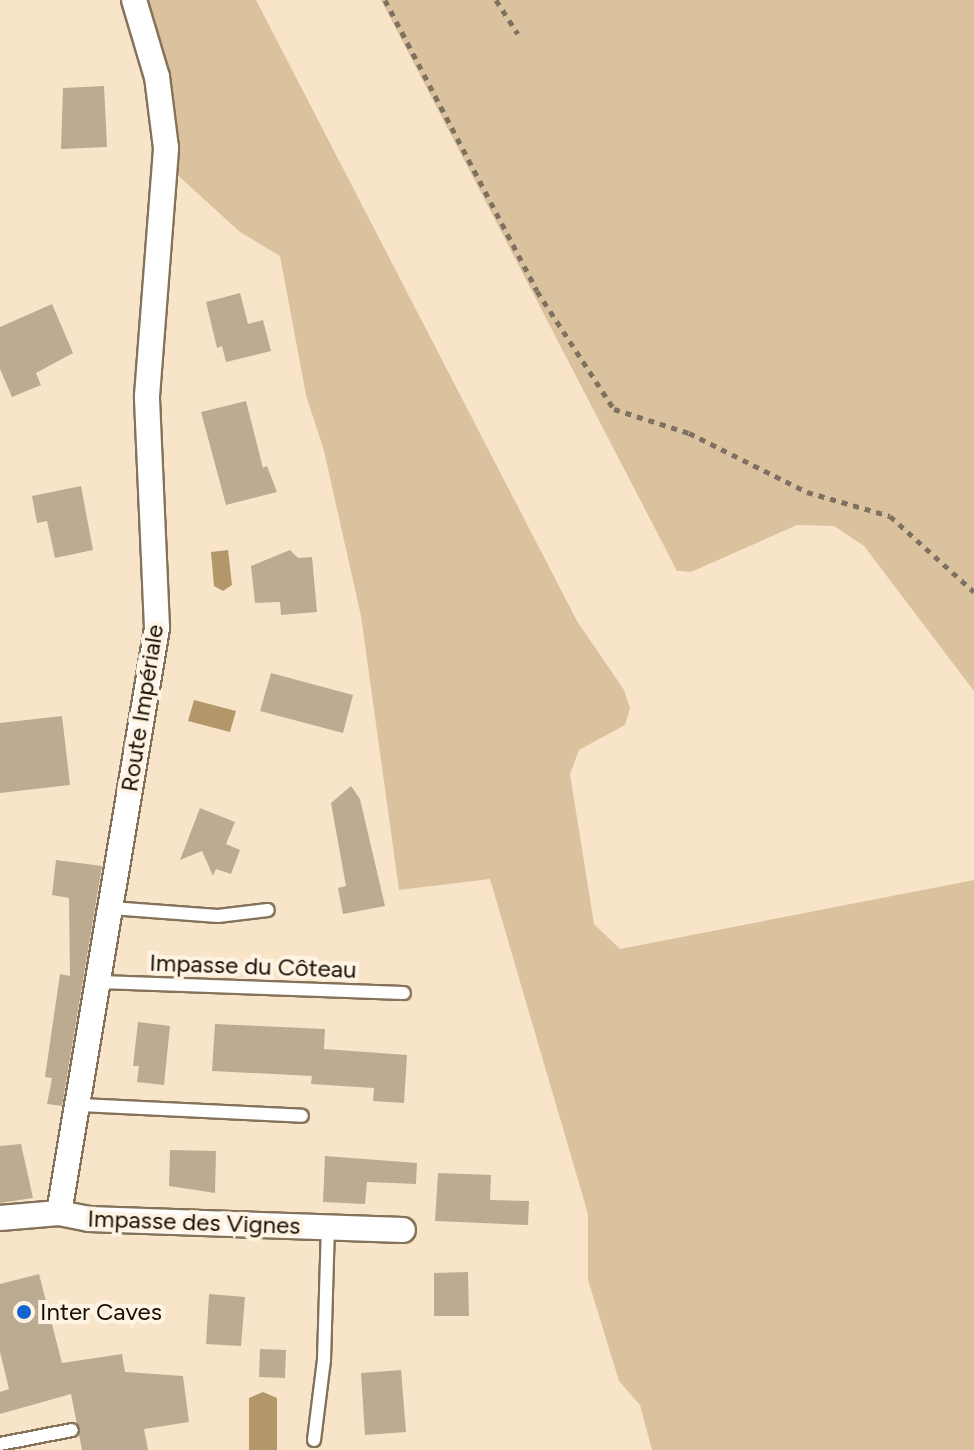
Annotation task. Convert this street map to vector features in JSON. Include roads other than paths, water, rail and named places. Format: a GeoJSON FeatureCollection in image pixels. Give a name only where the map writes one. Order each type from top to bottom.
{"type":"FeatureCollection","features":[{"type":"Feature","properties":{"kind":"street","name":"Route Impériale"},"geometry":{"type":"LineString","coordinates":[[59,1213],[81,1105],[157,628],[147,396],[166,148],[157,77],[134,0]]}},
{"type":"Feature","properties":{"kind":"street"},"geometry":{"type":"LineString","coordinates":[[0,1218],[59,1213]]}},
{"type":"Feature","properties":{"kind":"street","name":"Impasse des Vignes"},"geometry":{"type":"LineString","coordinates":[[59,1213],[89,1219],[403,1230]]}},
{"type":"Feature","properties":{"kind":"lane"},"geometry":{"type":"LineString","coordinates":[[111,908],[218,916],[268,910]]}},
{"type":"Feature","properties":{"kind":"lane","name":"Impasse du Côteau"},"geometry":{"type":"LineString","coordinates":[[100,982],[404,993]]}},
{"type":"Feature","properties":{"kind":"lane"},"geometry":{"type":"LineString","coordinates":[[81,1105],[302,1116]]}},
{"type":"Feature","properties":{"kind":"lane","name":"Impasse des Vignes"},"geometry":{"type":"LineString","coordinates":[[314,1440],[324,1360],[328,1227]]}},
{"type":"Feature","properties":{"kind":"lane"},"geometry":{"type":"LineString","coordinates":[[0,1444],[72,1430]]}},
{"type":"Feature","properties":{"kind":"place","name":"Inter Caves"},"geometry":{"type":"Point","coordinates":[24,1312]}}]}
